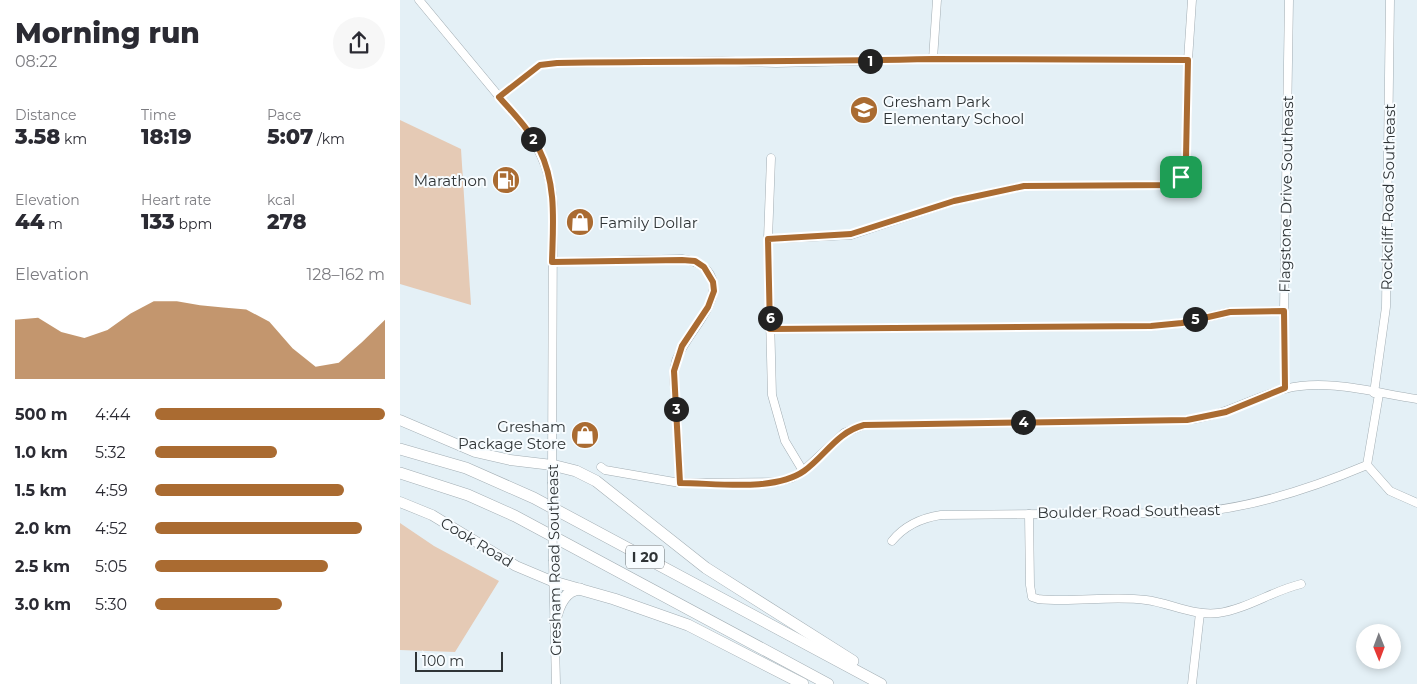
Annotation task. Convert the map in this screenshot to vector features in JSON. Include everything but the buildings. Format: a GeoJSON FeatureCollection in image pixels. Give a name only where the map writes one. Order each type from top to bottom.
{"type":"FeatureCollection","features":[{"type":"Feature","properties":{"kind":"highway","name":"I 20"},"geometry":{"type":"LineString","coordinates":[[400,449],[466,468],[534,498],[881,684]]}},
{"type":"Feature","properties":{"kind":"highway"},"geometry":{"type":"LineString","coordinates":[[552,465],[576,471],[596,481],[706,568],[890,684]]}},
{"type":"Feature","properties":{"kind":"highway","name":"I 20"},"geometry":{"type":"LineString","coordinates":[[400,473],[460,492],[515,516],[828,684]]}},
{"type":"Feature","properties":{"kind":"highway"},"geometry":{"type":"LineString","coordinates":[[554,582],[688,625],[804,684]]}},
{"type":"Feature","properties":{"kind":"highway"},"geometry":{"type":"LineString","coordinates":[[555,621],[567,594],[573,590],[580,589]]}},
{"type":"Feature","properties":{"kind":"main road"},"geometry":{"type":"LineString","coordinates":[[400,420],[475,452],[510,460],[552,465]]}},
{"type":"Feature","properties":{"kind":"main road","name":"Cook Road"},"geometry":{"type":"LineString","coordinates":[[400,502],[432,515],[516,566],[554,582]]}},
{"type":"Feature","properties":{"kind":"street","name":"Gresham Road Southeast"},"geometry":{"type":"LineString","coordinates":[[419,0],[526,129],[539,148],[547,167],[553,196],[552,482],[556,684]]}},
{"type":"Feature","properties":{"kind":"street"},"geometry":{"type":"LineString","coordinates":[[933,59],[936,0]]}},
{"type":"Feature","properties":{"kind":"street"},"geometry":{"type":"LineString","coordinates":[[768,239],[851,234],[964,198],[1024,186],[1172,185],[1181,177],[1186,157],[1188,60],[1192,0]]}},
{"type":"Feature","properties":{"kind":"street","name":"Flagstone Drive Southeast"},"geometry":{"type":"LineString","coordinates":[[1285,388],[1284,311],[1289,0]]}},
{"type":"Feature","properties":{"kind":"street","name":"Rockcliff Road Southeast"},"geometry":{"type":"LineString","coordinates":[[1367,465],[1386,307],[1390,0]]}},
{"type":"Feature","properties":{"kind":"street"},"geometry":{"type":"LineString","coordinates":[[499,97],[540,65],[557,63],[722,61],[776,63],[933,59],[1188,60]]}},
{"type":"Feature","properties":{"kind":"street"},"geometry":{"type":"LineString","coordinates":[[771,158],[768,239],[774,406],[785,441],[803,471]]}},
{"type":"Feature","properties":{"kind":"street"},"geometry":{"type":"LineString","coordinates":[[552,262],[682,260],[695,261],[710,274],[713,282],[713,295],[682,346],[674,371],[680,483]]}},
{"type":"Feature","properties":{"kind":"street"},"geometry":{"type":"LineString","coordinates":[[770,329],[1151,326],[1182,323],[1230,312],[1284,311]]}},
{"type":"Feature","properties":{"kind":"street"},"geometry":{"type":"LineString","coordinates":[[601,467],[605,470],[680,483],[770,483],[792,478],[803,471],[844,433],[864,425],[1187,420],[1226,412],[1285,388],[1324,386],[1417,399]]}},
{"type":"Feature","properties":{"kind":"street"},"geometry":{"type":"LineString","coordinates":[[1367,465],[1390,491],[1417,503]]}},
{"type":"Feature","properties":{"kind":"street","name":"Boulder Road Southeast"},"geometry":{"type":"LineString","coordinates":[[892,541],[901,530],[916,521],[935,516],[1181,513],[1219,510],[1247,505],[1367,465]]}},
{"type":"Feature","properties":{"kind":"street"},"geometry":{"type":"LineString","coordinates":[[1029,514],[1031,599],[1145,600],[1200,613],[1232,611],[1283,588],[1301,584]]}},
{"type":"Feature","properties":{"kind":"street"},"geometry":{"type":"LineString","coordinates":[[1192,684],[1200,613]]}},
{"type":"Feature","properties":{"kind":"shaded area"},"geometry":{"type":"Polygon","coordinates":[[[400,120],[461,149],[471,305],[400,284],[400,120]]]}},
{"type":"Feature","properties":{"kind":"shaded area"},"geometry":{"type":"Polygon","coordinates":[[[400,523],[434,546],[499,581],[455,652],[400,650],[400,523]]]}},
{"type":"Feature","properties":{"kind":"place","name":"Gresham Park Elementary School"},"geometry":{"type":"Point","coordinates":[864,110]}},
{"type":"Feature","properties":{"kind":"place","name":"Marathon"},"geometry":{"type":"Point","coordinates":[506,180]}},
{"type":"Feature","properties":{"kind":"place","name":"Family Dollar"},"geometry":{"type":"Point","coordinates":[580,222]}},
{"type":"Feature","properties":{"kind":"place","name":"Gresham Package Store"},"geometry":{"type":"Point","coordinates":[585,435]}},
{"type":"Feature","properties":{"kind":"route"},"geometry":{"type":"LineString","coordinates":[[933,59],[1188,60],[1186,157],[1181,177],[1172,185],[1152,187],[1033,186],[998,190],[954,201],[860,233],[834,237],[768,239],[770,329],[1151,326],[1182,323],[1230,312],[1284,311],[1285,388],[1226,412],[1206,418],[1187,420],[864,425],[844,433],[812,465],[792,478],[783,481],[760,484],[680,483],[674,371],[682,346],[708,307],[713,295],[713,282],[710,274],[695,261],[682,260],[552,262],[553,196],[547,167],[539,148],[526,129],[499,97],[540,65],[557,63],[722,61],[776,63],[933,59]]}}]}
